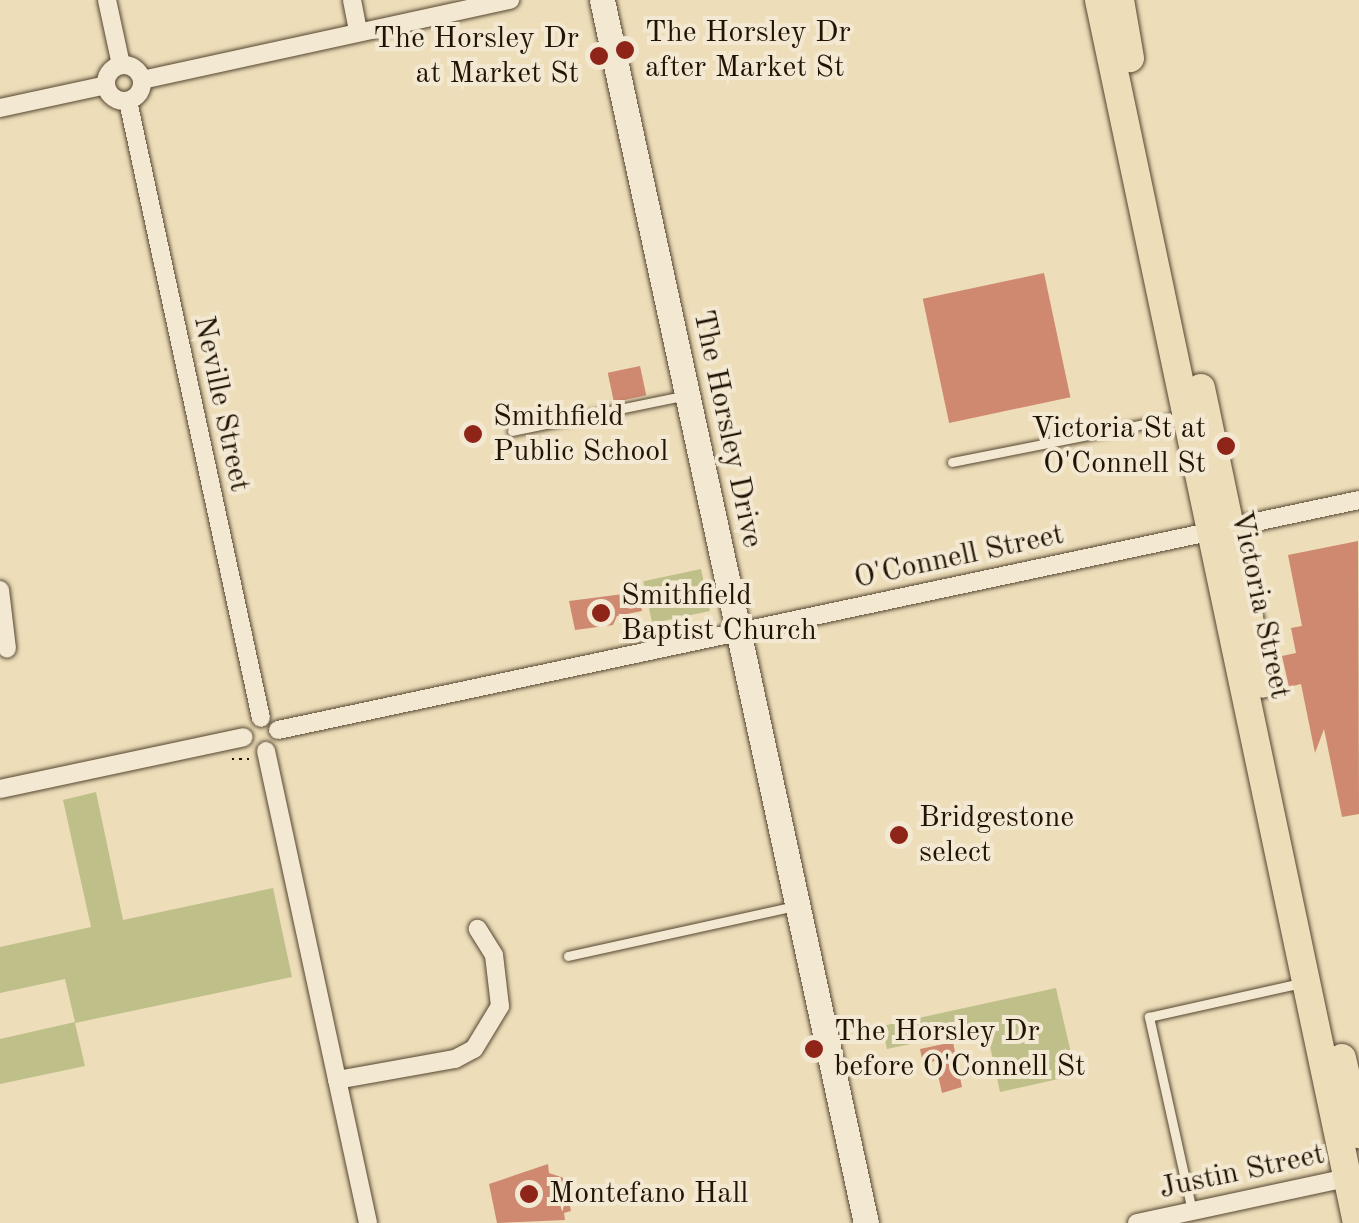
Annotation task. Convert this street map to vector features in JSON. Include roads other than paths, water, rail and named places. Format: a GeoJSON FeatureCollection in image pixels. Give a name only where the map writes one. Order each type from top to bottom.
{"type":"FeatureCollection","features":[{"type":"Feature","properties":{"kind":"main road","name":"The Horsley Drive"},"geometry":{"type":"LineString","coordinates":[[602,0],[866,1223]]}},
{"type":"Feature","properties":{"kind":"main road","name":"Victoria Street"},"geometry":{"type":"LineString","coordinates":[[1099,0],[1187,416],[1221,530],[1359,1134]]}},
{"type":"Feature","properties":{"kind":"main road","name":"Victoria Street"},"geometry":{"type":"LineString","coordinates":[[1120,0],[1308,981],[1353,1177],[1357,1223]]}},
{"type":"Feature","properties":{"kind":"street"},"geometry":{"type":"LineString","coordinates":[[107,0],[121,66]]}},
{"type":"Feature","properties":{"kind":"street"},"geometry":{"type":"LineString","coordinates":[[352,0],[358,32]]}},
{"type":"Feature","properties":{"kind":"street"},"geometry":{"type":"LineString","coordinates":[[142,80],[510,0]]}},
{"type":"Feature","properties":{"kind":"street"},"geometry":{"type":"LineString","coordinates":[[106,85],[114,99],[128,101],[139,94],[142,80],[134,68],[121,66]]}},
{"type":"Feature","properties":{"kind":"street"},"geometry":{"type":"LineString","coordinates":[[0,108],[106,85],[121,66]]}},
{"type":"Feature","properties":{"kind":"street","name":"Neville Street"},"geometry":{"type":"LineString","coordinates":[[128,101],[261,718]]}},
{"type":"Feature","properties":{"kind":"street","name":"O'Connell Street"},"geometry":{"type":"LineString","coordinates":[[278,730],[1359,500]]}},
{"type":"Feature","properties":{"kind":"street"},"geometry":{"type":"LineString","coordinates":[[0,590],[7,650]]}},
{"type":"Feature","properties":{"kind":"street"},"geometry":{"type":"LineString","coordinates":[[244,737],[248,725],[261,718],[278,730],[266,751],[368,1223]]}},
{"type":"Feature","properties":{"kind":"street"},"geometry":{"type":"LineString","coordinates":[[244,737],[253,750],[266,751]]}},
{"type":"Feature","properties":{"kind":"street"},"geometry":{"type":"LineString","coordinates":[[0,789],[244,737]]}},
{"type":"Feature","properties":{"kind":"street"},"geometry":{"type":"LineString","coordinates":[[337,1080],[455,1059],[474,1049],[500,1006],[494,955],[478,929]]}},
{"type":"Feature","properties":{"kind":"street","name":"Justin Street"},"geometry":{"type":"LineString","coordinates":[[1137,1223],[1353,1177]]}},
{"type":"Feature","properties":{"kind":"lane"},"geometry":{"type":"LineString","coordinates":[[512,431],[686,396]]}},
{"type":"Feature","properties":{"kind":"lane"},"geometry":{"type":"LineString","coordinates":[[952,462],[1187,416]]}},
{"type":"Feature","properties":{"kind":"lane"},"geometry":{"type":"LineString","coordinates":[[568,956],[798,905]]}},
{"type":"Feature","properties":{"kind":"lane"},"geometry":{"type":"LineString","coordinates":[[1192,1211],[1150,1017],[1308,981]]}},
{"type":"Feature","properties":{"kind":"place","name":"The Horsley Dr after Market St"},"geometry":{"type":"Point","coordinates":[625,50]}},
{"type":"Feature","properties":{"kind":"place","name":"The Horsley Dr at Market St"},"geometry":{"type":"Point","coordinates":[599,56]}},
{"type":"Feature","properties":{"kind":"place","name":"Smithfield Public School"},"geometry":{"type":"Point","coordinates":[473,434]}},
{"type":"Feature","properties":{"kind":"place","name":"Victoria St at O'Connell St"},"geometry":{"type":"Point","coordinates":[1226,446]}},
{"type":"Feature","properties":{"kind":"place","name":"Smithfield Baptist Church"},"geometry":{"type":"Point","coordinates":[601,613]}},
{"type":"Feature","properties":{"kind":"place","name":"Bridgestone select"},"geometry":{"type":"Point","coordinates":[899,835]}},
{"type":"Feature","properties":{"kind":"place","name":"The Horsley Dr before O'Connell St"},"geometry":{"type":"Point","coordinates":[814,1049]}},
{"type":"Feature","properties":{"kind":"place","name":"Montefano Hall"},"geometry":{"type":"Point","coordinates":[529,1194]}}]}
